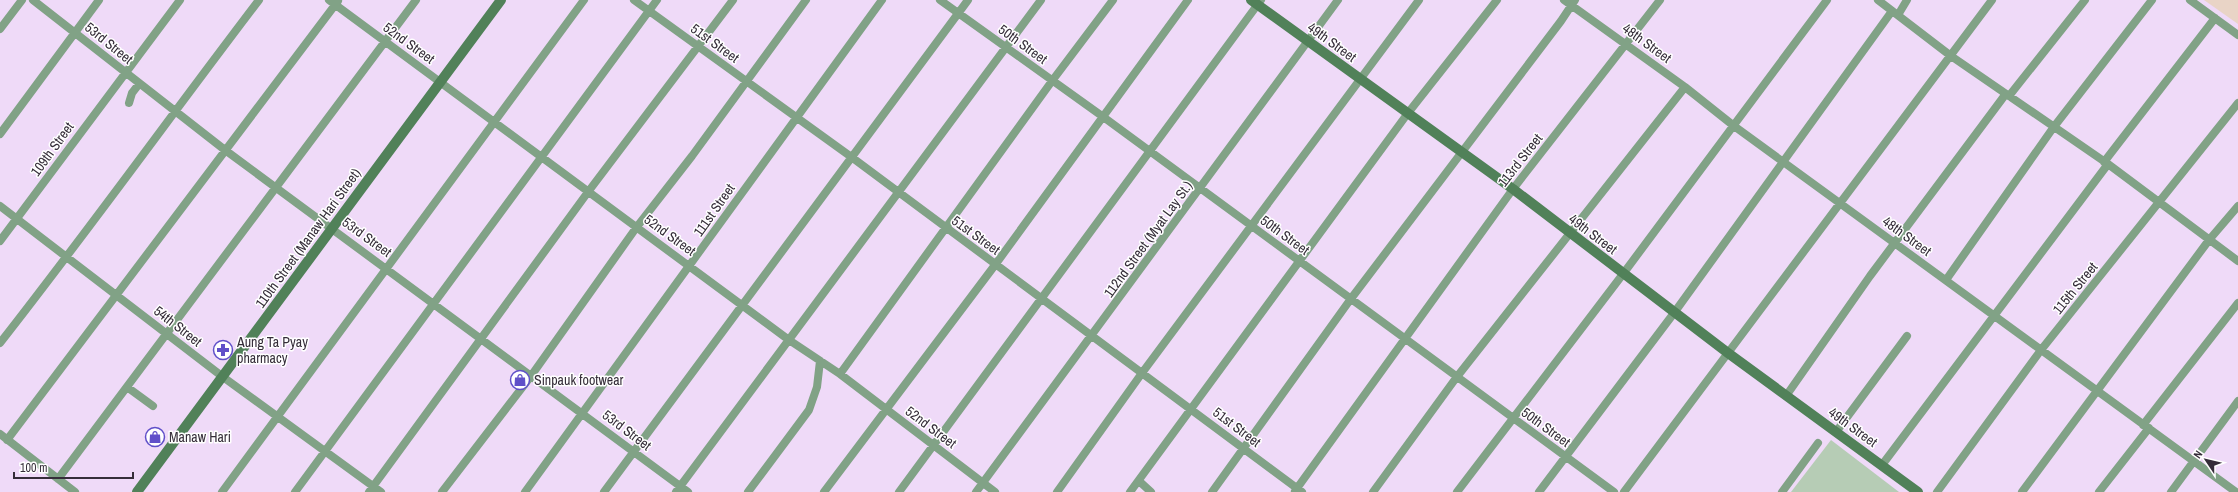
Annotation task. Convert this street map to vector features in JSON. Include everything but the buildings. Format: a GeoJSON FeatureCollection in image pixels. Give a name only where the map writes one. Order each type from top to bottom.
{"type":"FeatureCollection","features":[{"type":"Feature","properties":{"kind":"main road","name":"110th Street (Manaw Hari Street)"},"geometry":{"type":"LineString","coordinates":[[137,492],[333,229],[440,81],[502,0]]}},
{"type":"Feature","properties":{"kind":"main road","name":"49th Street"},"geometry":{"type":"LineString","coordinates":[[1256,2],[1359,79],[1513,189],[1674,313],[1918,492]]}},
{"type":"Feature","properties":{"kind":"street"},"geometry":{"type":"LineString","coordinates":[[0,29],[22,0]]}},
{"type":"Feature","properties":{"kind":"street","name":"53rd Street"},"geometry":{"type":"LineString","coordinates":[[33,0],[139,84],[276,188],[387,268],[432,304],[582,413],[634,452],[678,489],[688,492]]}},
{"type":"Feature","properties":{"kind":"street"},"geometry":{"type":"LineString","coordinates":[[0,134],[99,0]]}},
{"type":"Feature","properties":{"kind":"street","name":"109th Street"},"geometry":{"type":"LineString","coordinates":[[0,241],[124,72],[180,0]]}},
{"type":"Feature","properties":{"kind":"street"},"geometry":{"type":"LineString","coordinates":[[0,343],[67,258],[175,110],[259,0]]}},
{"type":"Feature","properties":{"kind":"street"},"geometry":{"type":"LineString","coordinates":[[58,479],[416,0]]}},
{"type":"Feature","properties":{"kind":"street"},"geometry":{"type":"LineString","coordinates":[[222,492],[493,121],[584,0]]}},
{"type":"Feature","properties":{"kind":"street","name":"51st Street"},"geometry":{"type":"LineString","coordinates":[[634,0],[795,118],[850,156],[946,229],[1192,409],[1298,491]]}},
{"type":"Feature","properties":{"kind":"street"},"geometry":{"type":"LineString","coordinates":[[295,492],[324,450],[657,0]]}},
{"type":"Feature","properties":{"kind":"street"},"geometry":{"type":"LineString","coordinates":[[371,489],[588,192],[732,0]]}},
{"type":"Feature","properties":{"kind":"street"},"geometry":{"type":"LineString","coordinates":[[442,492],[531,376],[636,228],[692,156],[806,0]]}},
{"type":"Feature","properties":{"kind":"street","name":"111st Street"},"geometry":{"type":"LineString","coordinates":[[525,492],[882,0]]}},
{"type":"Feature","properties":{"kind":"street","name":"50th Street"},"geometry":{"type":"LineString","coordinates":[[940,0],[1102,116],[1200,190],[1614,492]]}},
{"type":"Feature","properties":{"kind":"street"},"geometry":{"type":"LineString","coordinates":[[604,492],[850,156],[968,0]]}},
{"type":"Feature","properties":{"kind":"street"},"geometry":{"type":"LineString","coordinates":[[678,489],[1041,0]]}},
{"type":"Feature","properties":{"kind":"street"},"geometry":{"type":"LineString","coordinates":[[840,374],[1052,81],[1114,0]]}},
{"type":"Feature","properties":{"kind":"street"},"geometry":{"type":"LineString","coordinates":[[824,492],[995,265],[1102,116],[1188,0]]}},
{"type":"Feature","properties":{"kind":"street","name":"112nd Street (Myat Lay St.)"},"geometry":{"type":"LineString","coordinates":[[976,492],[1200,190],[1307,40],[1338,0]]}},
{"type":"Feature","properties":{"kind":"street"},"geometry":{"type":"LineString","coordinates":[[1057,492],[1142,373],[1419,0]]}},
{"type":"Feature","properties":{"kind":"street"},"geometry":{"type":"LineString","coordinates":[[1130,492],[1300,263],[1408,113],[1497,0]]}},
{"type":"Feature","properties":{"kind":"street","name":"48th Street"},"geometry":{"type":"LineString","coordinates":[[1564,0],[1573,3],[1686,87],[1734,126],[2236,492]]}},
{"type":"Feature","properties":{"kind":"street","name":"113rd Street"},"geometry":{"type":"LineString","coordinates":[[1298,491],[1513,189],[1660,0]]}},
{"type":"Feature","properties":{"kind":"street"},"geometry":{"type":"LineString","coordinates":[[1457,492],[1511,418],[1623,274],[1827,0]]}},
{"type":"Feature","properties":{"kind":"street"},"geometry":{"type":"LineString","coordinates":[[1878,0],[1951,56],[2053,128],[2106,163],[2238,261]]}},
{"type":"Feature","properties":{"kind":"street"},"geometry":{"type":"LineString","coordinates":[[1539,492],[1674,313],[1782,161],[1895,13],[1908,0]]}},
{"type":"Feature","properties":{"kind":"street"},"geometry":{"type":"LineString","coordinates":[[1624,492],[1839,202],[1992,0]]}},
{"type":"Feature","properties":{"kind":"street"},"geometry":{"type":"LineString","coordinates":[[1786,396],[1894,243],[2007,96],[2085,0]]}},
{"type":"Feature","properties":{"kind":"street"},"geometry":{"type":"LineString","coordinates":[[1946,280],[2053,128],[2152,0]]}},
{"type":"Feature","properties":{"kind":"street"},"geometry":{"type":"LineString","coordinates":[[2190,0],[2238,35]]}},
{"type":"Feature","properties":{"kind":"street"},"geometry":{"type":"LineString","coordinates":[[7,440],[226,150],[334,1]]}},
{"type":"Feature","properties":{"kind":"street","name":"52nd Street"},"geometry":{"type":"LineString","coordinates":[[334,1],[385,42],[440,81],[636,228],[790,340],[840,374],[995,492]]}},
{"type":"Feature","properties":{"kind":"street"},"geometry":{"type":"LineString","coordinates":[[899,492],[1151,152],[1256,2]]}},
{"type":"Feature","properties":{"kind":"street"},"geometry":{"type":"LineString","coordinates":[[1212,492],[1350,300],[1561,21],[1573,3]]}},
{"type":"Feature","properties":{"kind":"street"},"geometry":{"type":"LineString","coordinates":[[1882,465],[2215,18]]}},
{"type":"Feature","properties":{"kind":"street"},"geometry":{"type":"LineString","coordinates":[[129,103],[132,93],[139,84]]}},
{"type":"Feature","properties":{"kind":"street"},"geometry":{"type":"LineString","coordinates":[[1373,492],[1456,378],[1686,87]]}},
{"type":"Feature","properties":{"kind":"street","name":"115th Street"},"geometry":{"type":"LineString","coordinates":[[1937,492],[2042,350],[2160,204],[2238,103]]}},
{"type":"Feature","properties":{"kind":"street","name":"54th Street"},"geometry":{"type":"LineString","coordinates":[[0,206],[223,377],[278,415],[324,450],[371,489],[381,492]]}},
{"type":"Feature","properties":{"kind":"street"},"geometry":{"type":"LineString","coordinates":[[2022,492],[2209,240],[2238,206]]}},
{"type":"Feature","properties":{"kind":"street"},"geometry":{"type":"LineString","coordinates":[[2100,492],[2238,303]]}},
{"type":"Feature","properties":{"kind":"street"},"geometry":{"type":"LineString","coordinates":[[1836,432],[1907,336]]}},
{"type":"Feature","properties":{"kind":"street"},"geometry":{"type":"LineString","coordinates":[[748,492],[809,410],[817,387],[820,361]]}},
{"type":"Feature","properties":{"kind":"street"},"geometry":{"type":"LineString","coordinates":[[127,387],[153,406]]}},
{"type":"Feature","properties":{"kind":"street"},"geometry":{"type":"LineString","coordinates":[[2171,492],[2238,401]]}},
{"type":"Feature","properties":{"kind":"street"},"geometry":{"type":"LineString","coordinates":[[0,434],[75,492]]}},
{"type":"Feature","properties":{"kind":"street"},"geometry":{"type":"LineString","coordinates":[[1782,492],[1818,443]]}},
{"type":"Feature","properties":{"kind":"street"},"geometry":{"type":"LineString","coordinates":[[1139,481],[1151,492]]}},
{"type":"Feature","properties":{"kind":"shaded area"},"geometry":{"type":"Polygon","coordinates":[[[2204,0],[2238,0],[2238,24],[2204,0]]]}},
{"type":"Feature","properties":{"kind":"green space"},"geometry":{"type":"Polygon","coordinates":[[[1831,440],[1899,492],[1791,492],[1831,440]]]}},
{"type":"Feature","properties":{"kind":"place","name":"Aung Ta Pyay pharmacy"},"geometry":{"type":"Point","coordinates":[223,350]}},
{"type":"Feature","properties":{"kind":"place","name":"Sinpauk footwear"},"geometry":{"type":"Point","coordinates":[520,380]}},
{"type":"Feature","properties":{"kind":"place","name":"Manaw Hari"},"geometry":{"type":"Point","coordinates":[155,437]}}]}
